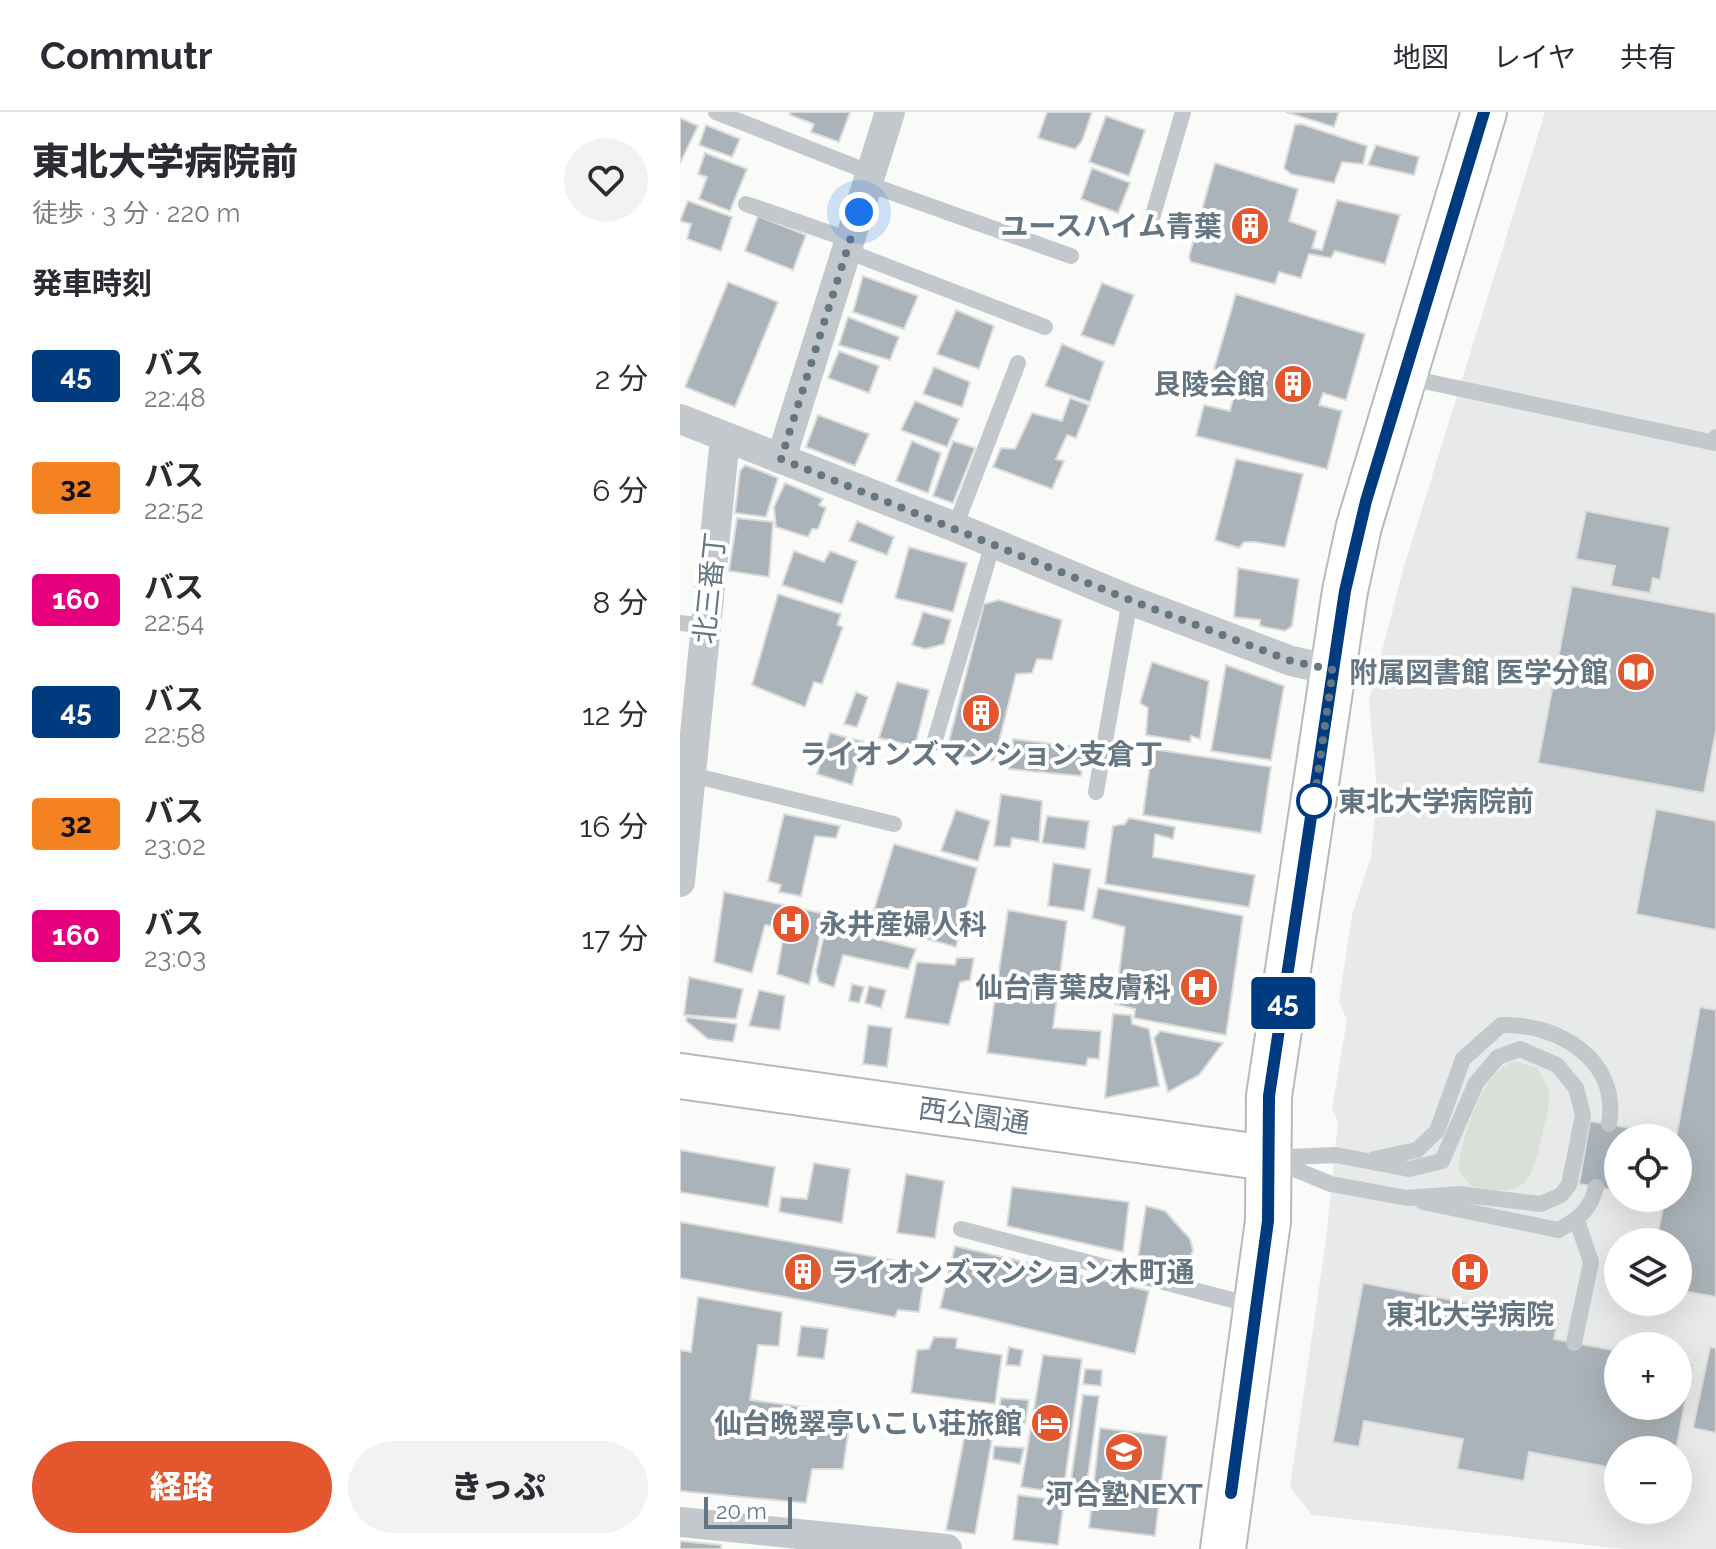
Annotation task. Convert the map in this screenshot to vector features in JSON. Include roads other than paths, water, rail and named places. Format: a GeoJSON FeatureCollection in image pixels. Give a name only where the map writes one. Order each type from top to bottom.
{"type":"FeatureCollection","features":[{"type":"Feature","properties":{"kind":"main road"},"geometry":{"type":"LineString","coordinates":[[1223,1549],[1268,1221],[1269,1096],[1333,670],[1359,526],[1484,112]]}},
{"type":"Feature","properties":{"kind":"main road","name":"西公園通"},"geometry":{"type":"LineString","coordinates":[[680,1076],[1267,1158]]}},
{"type":"Feature","properties":{"kind":"street"},"geometry":{"type":"LineString","coordinates":[[781,459],[890,112]]}},
{"type":"Feature","properties":{"kind":"street"},"geometry":{"type":"LineString","coordinates":[[680,419],[955,527],[1130,600],[1291,661],[1333,670]]}},
{"type":"Feature","properties":{"kind":"street","name":"北三番丁"},"geometry":{"type":"LineString","coordinates":[[680,882],[692,775],[689,706],[693,624],[725,438]]}},
{"type":"Feature","properties":{"kind":"street"},"geometry":{"type":"LineString","coordinates":[[680,1522],[947,1549]]}},
{"type":"Feature","properties":{"kind":"lane"},"geometry":{"type":"LineString","coordinates":[[716,112],[869,179],[1071,256]]}},
{"type":"Feature","properties":{"kind":"lane"},"geometry":{"type":"LineString","coordinates":[[1150,225],[1183,112]]}},
{"type":"Feature","properties":{"kind":"lane"},"geometry":{"type":"LineString","coordinates":[[746,204],[1045,327]]}},
{"type":"Feature","properties":{"kind":"lane"},"geometry":{"type":"LineString","coordinates":[[955,527],[1018,363]]}},
{"type":"Feature","properties":{"kind":"lane"},"geometry":{"type":"LineString","coordinates":[[1403,376],[1716,441]]}},
{"type":"Feature","properties":{"kind":"lane"},"geometry":{"type":"LineString","coordinates":[[934,743],[993,543]]}},
{"type":"Feature","properties":{"kind":"lane"},"geometry":{"type":"LineString","coordinates":[[1096,792],[1130,600]]}},
{"type":"Feature","properties":{"kind":"lane"},"geometry":{"type":"LineString","coordinates":[[692,775],[894,824]]}},
{"type":"Feature","properties":{"kind":"lane"},"geometry":{"type":"LineString","coordinates":[[1364,1161],[1417,1150],[1437,1131],[1463,1059],[1501,1025],[1528,1024],[1552,1031],[1577,1045],[1597,1067],[1607,1085],[1611,1111],[1609,1124]]}},
{"type":"Feature","properties":{"kind":"lane"},"geometry":{"type":"LineString","coordinates":[[1267,1158],[1336,1155],[1409,1169],[1442,1161],[1476,1083],[1498,1057],[1520,1049],[1543,1056],[1557,1065],[1576,1088],[1583,1115],[1569,1185],[1561,1195],[1541,1204],[1458,1194],[1407,1198]]}},
{"type":"Feature","properties":{"kind":"lane"},"geometry":{"type":"LineString","coordinates":[[1267,1158],[1331,1184],[1558,1230],[1577,1221],[1593,1200],[1596,1187]]}},
{"type":"Feature","properties":{"kind":"lane"},"geometry":{"type":"LineString","coordinates":[[1574,1343],[1591,1262],[1577,1221]]}},
{"type":"Feature","properties":{"kind":"lane"},"geometry":{"type":"LineString","coordinates":[[961,1229],[1257,1306]]}},
{"type":"Feature","properties":{"kind":"place","name":"ユースハイム青葉"},"geometry":{"type":"Point","coordinates":[1250,226]}},
{"type":"Feature","properties":{"kind":"place","name":"艮陵会館"},"geometry":{"type":"Point","coordinates":[1293,384]}},
{"type":"Feature","properties":{"kind":"place","name":"附属図書館 医学分館"},"geometry":{"type":"Point","coordinates":[1636,672]}},
{"type":"Feature","properties":{"kind":"place","name":"ライオンズマンション支倉丁"},"geometry":{"type":"Point","coordinates":[981,713]}},
{"type":"Feature","properties":{"kind":"place","name":"東北大学病院前"},"geometry":{"type":"Point","coordinates":[1314,801]}},
{"type":"Feature","properties":{"kind":"place","name":"永井産婦人科"},"geometry":{"type":"Point","coordinates":[791,924]}},
{"type":"Feature","properties":{"kind":"place","name":"仙台青葉皮膚科"},"geometry":{"type":"Point","coordinates":[1199,987]}},
{"type":"Feature","properties":{"kind":"place","name":"ライオンズマンション木町通"},"geometry":{"type":"Point","coordinates":[803,1272]}},
{"type":"Feature","properties":{"kind":"place","name":"東北大学病院"},"geometry":{"type":"Point","coordinates":[1470,1272]}},
{"type":"Feature","properties":{"kind":"place","name":"仙台晩翠亭いこい荘旅館"},"geometry":{"type":"Point","coordinates":[1050,1423]}},
{"type":"Feature","properties":{"kind":"place","name":"河合塾NEXT"},"geometry":{"type":"Point","coordinates":[1124,1452]}}]}
